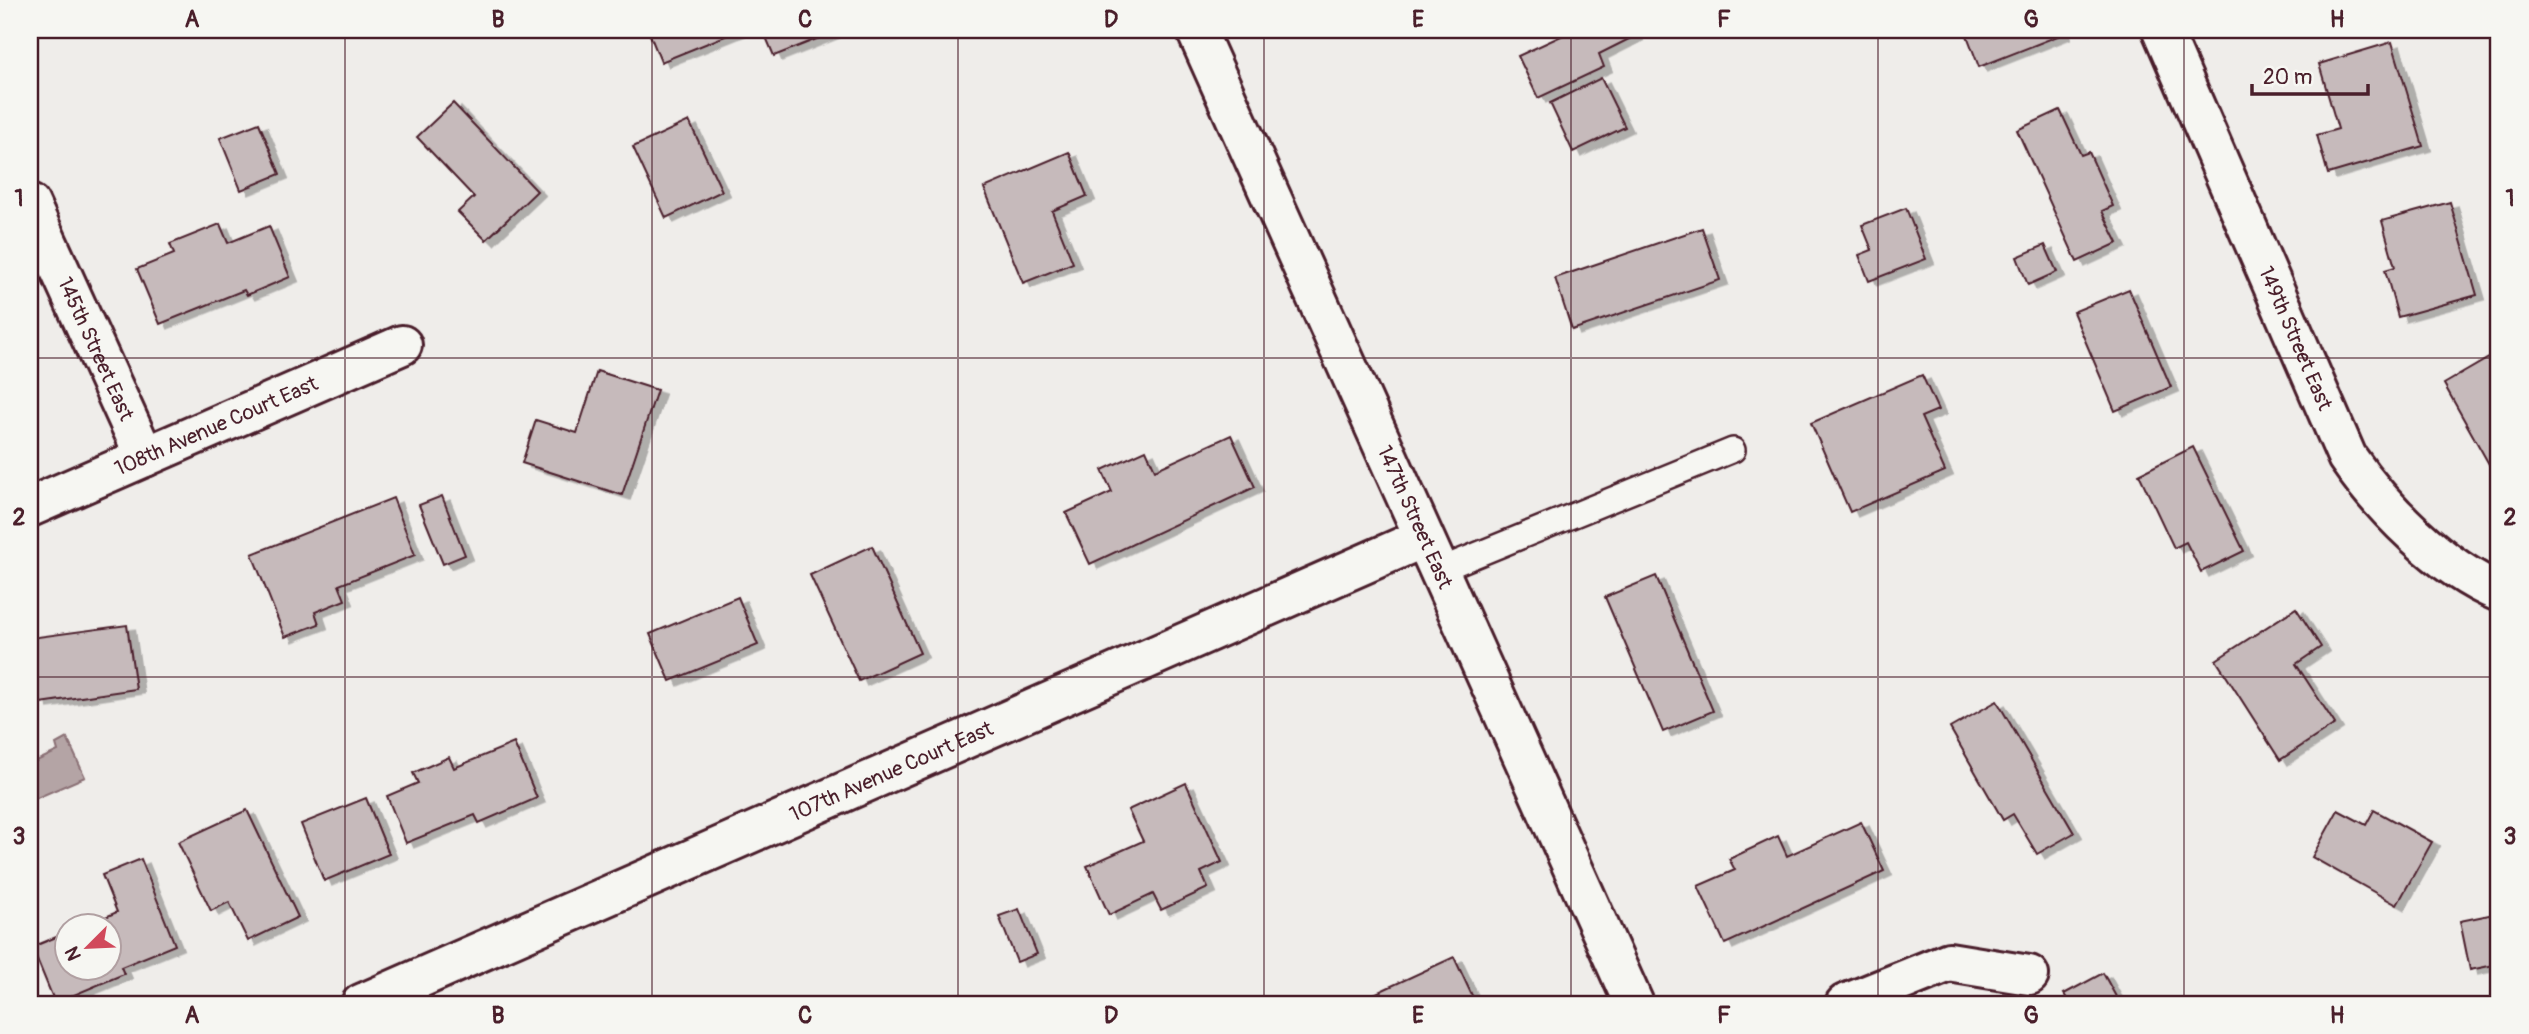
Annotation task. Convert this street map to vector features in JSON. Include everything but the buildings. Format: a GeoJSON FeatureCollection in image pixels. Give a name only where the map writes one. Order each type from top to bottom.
{"type":"FeatureCollection","features":[{"type":"Feature","properties":{"kind":"street","name":"147th Street East"},"geometry":{"type":"LineString","coordinates":[[1196,30],[1634,1004]]}},
{"type":"Feature","properties":{"kind":"street","name":"149th Street East"},"geometry":{"type":"LineString","coordinates":[[2162,30],[2347,457],[2374,495],[2453,565],[2481,584],[2499,592]]}},
{"type":"Feature","properties":{"kind":"street","name":"145th Street East"},"geometry":{"type":"LineString","coordinates":[[30,204],[145,457]]}},
{"type":"Feature","properties":{"kind":"street","name":"108th Avenue Court East"},"geometry":{"type":"LineString","coordinates":[[30,507],[402,345]]}},
{"type":"Feature","properties":{"kind":"street","name":"107th Avenue Court East"},"geometry":{"type":"LineString","coordinates":[[360,1004],[1430,554]]}},
{"type":"Feature","properties":{"kind":"street"},"geometry":{"type":"LineString","coordinates":[[1845,1004],[1949,962],[2029,975]]}},
{"type":"Feature","properties":{"kind":"lane"},"geometry":{"type":"LineString","coordinates":[[1430,554],[1733,450]]}},
{"type":"Feature","properties":{"kind":"shaded area"},"geometry":{"type":"Polygon","coordinates":[[[67,738],[85,777],[30,801],[30,764],[58,751],[56,744],[67,738]]]}}]}
